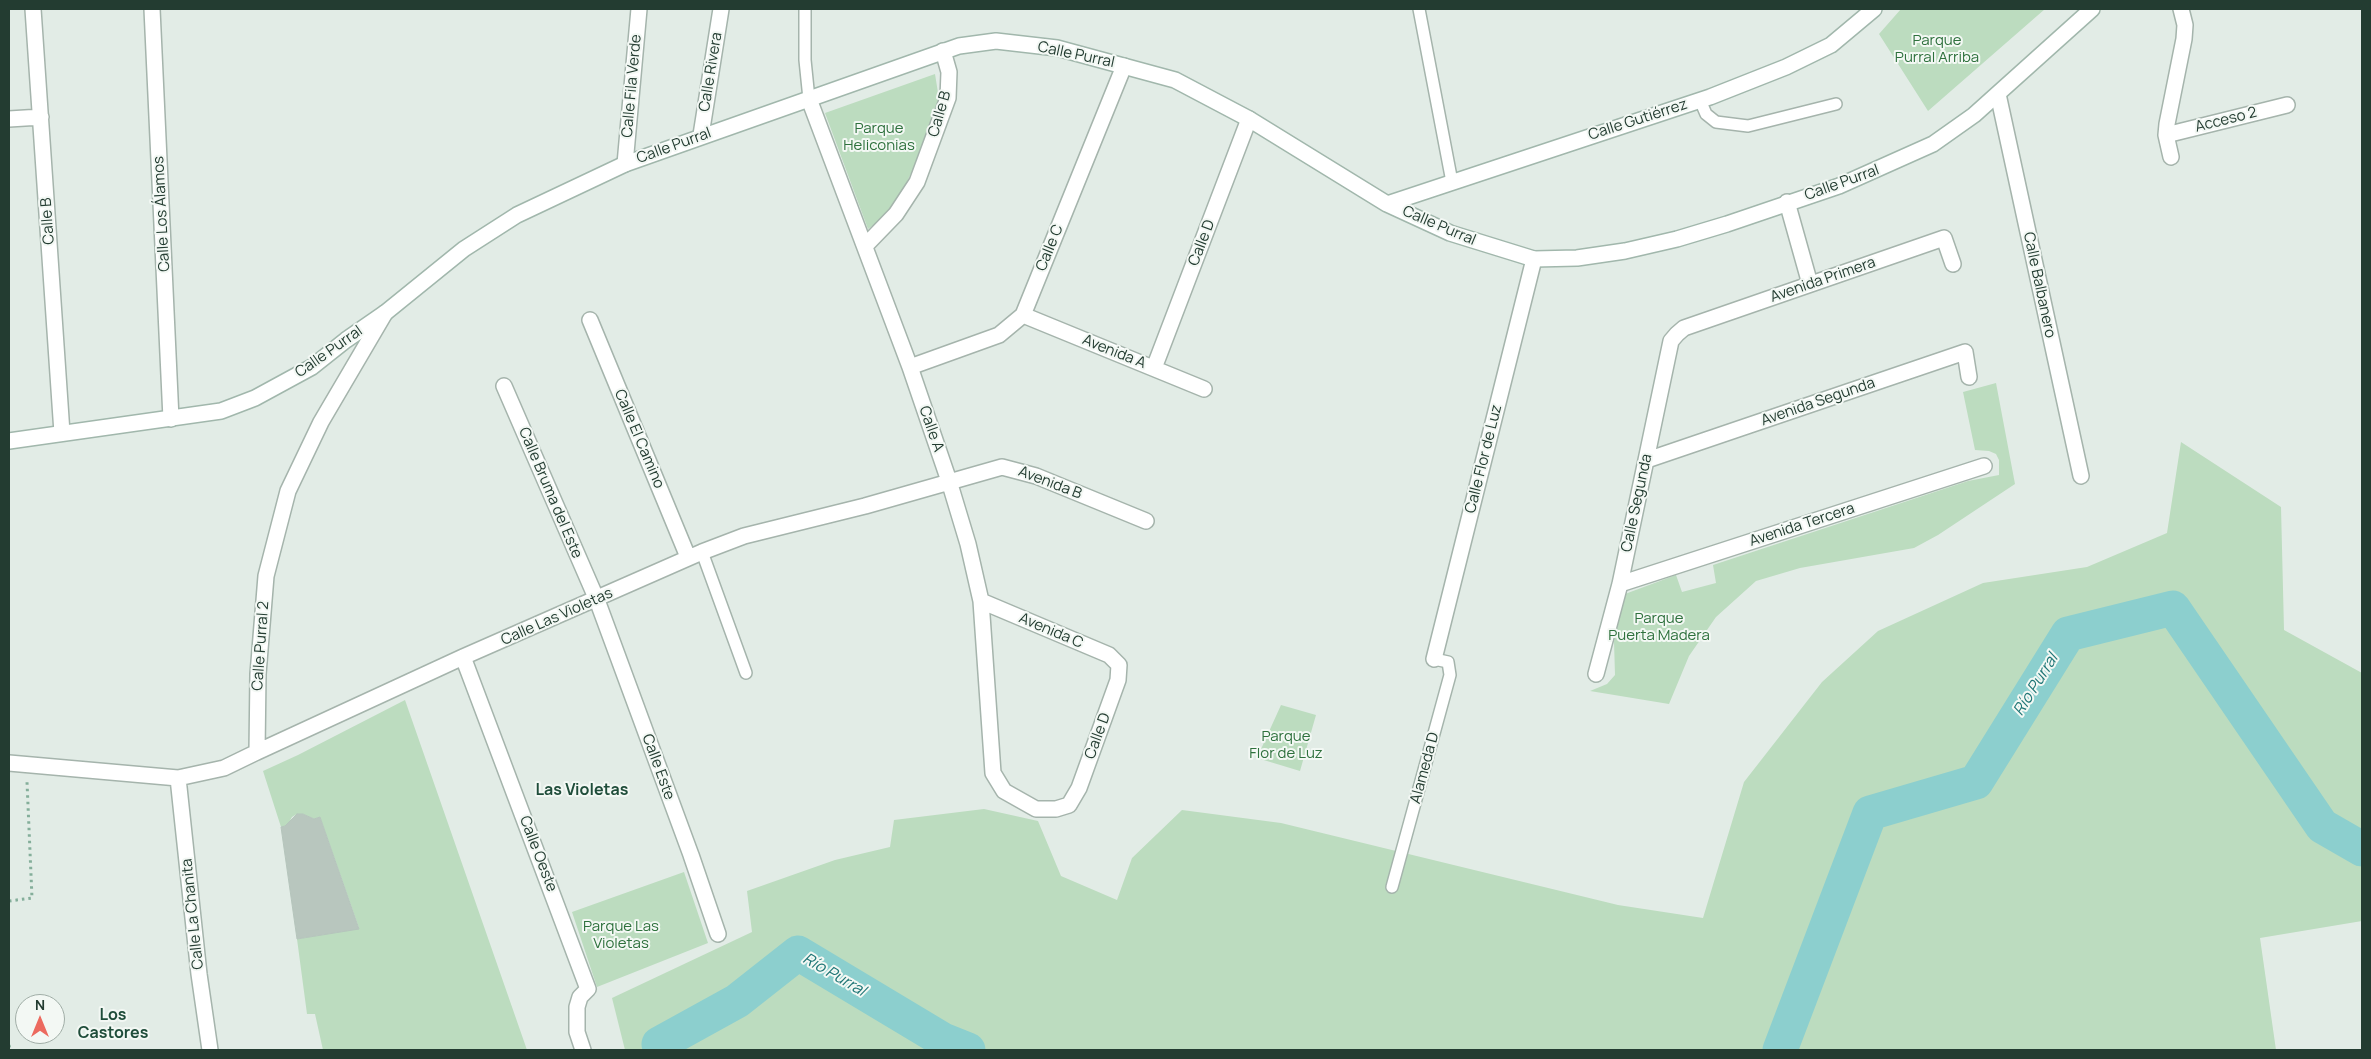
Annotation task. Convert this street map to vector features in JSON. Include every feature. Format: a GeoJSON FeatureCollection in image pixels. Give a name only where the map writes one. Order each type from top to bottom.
{"type":"FeatureCollection","features":[{"type":"Feature","properties":{"kind":"street","name":"Calle B"},"geometry":{"type":"LineString","coordinates":[[33,9],[42,117],[62,433]]}},
{"type":"Feature","properties":{"kind":"street","name":"Calle Los Álamos"},"geometry":{"type":"LineString","coordinates":[[152,9],[171,418]]}},
{"type":"Feature","properties":{"kind":"street","name":"Calle Fila Verde"},"geometry":{"type":"LineString","coordinates":[[625,164],[639,9]]}},
{"type":"Feature","properties":{"kind":"street","name":"Calle Rivera"},"geometry":{"type":"LineString","coordinates":[[701,135],[721,9]]}},
{"type":"Feature","properties":{"kind":"street","name":"Calle Gutiérrez"},"geometry":{"type":"LineString","coordinates":[[1387,204],[1700,100],[1786,67],[1831,45],[1874,9]]}},
{"type":"Feature","properties":{"kind":"street","name":"Calle Purral"},"geometry":{"type":"LineString","coordinates":[[9,441],[221,411],[255,398],[312,368],[346,340],[385,314],[464,249],[517,215],[625,164],[701,135],[959,46],[996,41],[1057,48],[1175,80],[1249,119],[1387,204],[1450,233],[1534,258],[1577,258],[1634,249],[1677,239],[1839,186],[1934,144],[1974,115],[2092,9]]}},
{"type":"Feature","properties":{"kind":"street"},"geometry":{"type":"LineString","coordinates":[[2171,157],[2166,135],[2170,104],[2184,39],[2185,25],[2181,9]]}},
{"type":"Feature","properties":{"kind":"street","name":"Calle B"},"geometry":{"type":"LineString","coordinates":[[865,246],[896,214],[917,182],[948,98],[949,72],[943,51]]}},
{"type":"Feature","properties":{"kind":"street","name":"Calle C"},"geometry":{"type":"LineString","coordinates":[[910,366],[999,334],[1023,315],[1124,66]]}},
{"type":"Feature","properties":{"kind":"street","name":"Calle Balbanero"},"geometry":{"type":"LineString","coordinates":[[1998,94],[2081,476]]}},
{"type":"Feature","properties":{"kind":"street","name":"Calle A"},"geometry":{"type":"LineString","coordinates":[[809,98],[910,366],[968,544],[981,601],[993,774],[1004,791],[1036,809],[1056,809],[1069,804]]}},
{"type":"Feature","properties":{"kind":"street","name":"Acceso 2"},"geometry":{"type":"LineString","coordinates":[[2166,135],[2287,105]]}},
{"type":"Feature","properties":{"kind":"street"},"geometry":{"type":"LineString","coordinates":[[9,119],[42,117]]}},
{"type":"Feature","properties":{"kind":"street","name":"Calle D"},"geometry":{"type":"LineString","coordinates":[[1154,368],[1249,119]]}},
{"type":"Feature","properties":{"kind":"street"},"geometry":{"type":"LineString","coordinates":[[1787,202],[1797,231],[1810,284]]}},
{"type":"Feature","properties":{"kind":"street","name":"Avenida Primera"},"geometry":{"type":"LineString","coordinates":[[1677,334],[1684,328],[1944,238],[1953,264]]}},
{"type":"Feature","properties":{"kind":"street","name":"Calle Flor de Luz"},"geometry":{"type":"LineString","coordinates":[[1434,659],[1534,258]]}},
{"type":"Feature","properties":{"kind":"street","name":"Calle Purral 2"},"geometry":{"type":"LineString","coordinates":[[257,752],[258,674],[266,576],[288,491],[321,422],[385,314]]}},
{"type":"Feature","properties":{"kind":"street","name":"Avenida A"},"geometry":{"type":"LineString","coordinates":[[1023,315],[1204,389]]}},
{"type":"Feature","properties":{"kind":"street","name":"Calle El Camino"},"geometry":{"type":"LineString","coordinates":[[590,320],[695,555]]}},
{"type":"Feature","properties":{"kind":"street","name":"Calle Segunda"},"geometry":{"type":"LineString","coordinates":[[1596,674],[1620,584],[1671,341],[1677,334]]}},
{"type":"Feature","properties":{"kind":"street","name":"Avenida Segunda"},"geometry":{"type":"LineString","coordinates":[[1647,460],[1965,352],[1969,376]]}},
{"type":"Feature","properties":{"kind":"street","name":"Calle Bruma del Este"},"geometry":{"type":"LineString","coordinates":[[504,386],[597,600]]}},
{"type":"Feature","properties":{"kind":"street","name":"Avenida Tercera"},"geometry":{"type":"LineString","coordinates":[[1620,584],[1984,466]]}},
{"type":"Feature","properties":{"kind":"street","name":"Avenida B"},"geometry":{"type":"LineString","coordinates":[[865,506],[1002,467],[1018,470],[1146,521]]}},
{"type":"Feature","properties":{"kind":"street","name":"Calle Las Violetas"},"geometry":{"type":"LineString","coordinates":[[257,752],[464,657],[597,600],[695,555],[744,536],[865,506]]}},
{"type":"Feature","properties":{"kind":"street","name":"Calle Este"},"geometry":{"type":"LineString","coordinates":[[597,600],[691,855],[718,934]]}},
{"type":"Feature","properties":{"kind":"street","name":"Avenida C"},"geometry":{"type":"LineString","coordinates":[[981,601],[1109,656],[1119,665]]}},
{"type":"Feature","properties":{"kind":"street","name":"Calle Oeste"},"geometry":{"type":"LineString","coordinates":[[464,657],[588,989],[580,998],[577,1007],[577,1032],[583,1050]]}},
{"type":"Feature","properties":{"kind":"street","name":"Calle D"},"geometry":{"type":"LineString","coordinates":[[1069,804],[1079,788],[1118,680],[1119,665]]}},
{"type":"Feature","properties":{"kind":"street"},"geometry":{"type":"LineString","coordinates":[[9,763],[178,778],[224,768],[257,752]]}},
{"type":"Feature","properties":{"kind":"street","name":"Calle La Chanita"},"geometry":{"type":"LineString","coordinates":[[178,778],[199,974],[210,1050]]}},
{"type":"Feature","properties":{"kind":"lane"},"geometry":{"type":"LineString","coordinates":[[804,9],[805,60],[809,98]]}},
{"type":"Feature","properties":{"kind":"lane"},"geometry":{"type":"LineString","coordinates":[[1419,9],[1452,182]]}},
{"type":"Feature","properties":{"kind":"lane"},"geometry":{"type":"LineString","coordinates":[[1700,100],[1706,114],[1716,122],[1748,126],[1836,104]]}},
{"type":"Feature","properties":{"kind":"lane"},"geometry":{"type":"LineString","coordinates":[[695,555],[746,673]]}},
{"type":"Feature","properties":{"kind":"lane","name":"Alameda D"},"geometry":{"type":"LineString","coordinates":[[1392,887],[1450,674],[1448,662],[1434,659]]}},
{"type":"Feature","properties":{"kind":"path"},"geometry":{"type":"LineString","coordinates":[[9,901],[32,898],[27,766]]}},
{"type":"Feature","properties":{"kind":"path"},"geometry":{"type":"LineString","coordinates":[[9,1045],[10,1050]]}},
{"type":"Feature","properties":{"kind":"green space","name":"Parque Purral Arriba"},"geometry":{"type":"Polygon","coordinates":[[[1901,9],[2045,9],[1928,111],[1879,34],[1901,9]]]}},
{"type":"Feature","properties":{"kind":"green space","name":"Parque Heliconias"},"geometry":{"type":"Polygon","coordinates":[[[935,74],[939,99],[914,167],[893,211],[868,229],[825,113],[935,74]]]}},
{"type":"Feature","properties":{"kind":"green space","name":"Parque Puerta Madera"},"geometry":{"type":"Polygon","coordinates":[[[1996,383],[2015,484],[1938,535],[1914,548],[1800,568],[1756,581],[1716,617],[1689,656],[1669,704],[1590,691],[1607,684],[1615,675],[1614,641],[1625,594],[1676,575],[1682,592],[1716,583],[1713,565],[1968,481],[1999,475],[1999,460],[1996,454],[1989,451],[1975,450],[1963,392],[1996,383]]]}},
{"type":"Feature","properties":{"kind":"green space"},"geometry":{"type":"Polygon","coordinates":[[[2181,442],[2281,507],[2284,630],[2362,673],[2362,921],[2260,938],[2276,1050],[625,1050],[612,998],[752,932],[747,891],[835,860],[890,847],[894,820],[984,809],[1038,821],[1061,876],[1117,900],[1132,858],[1182,810],[1281,823],[1618,905],[1703,918],[1744,782],[1822,682],[1878,631],[1983,583],[2087,567],[2167,533],[2181,442]]]}},
{"type":"Feature","properties":{"kind":"green space"},"geometry":{"type":"Polygon","coordinates":[[[405,700],[527,1050],[323,1050],[315,1014],[307,1014],[297,939],[359,928],[320,817],[314,819],[303,814],[297,814],[292,817],[287,826],[281,827],[263,771],[405,700]]]}},
{"type":"Feature","properties":{"kind":"green space","name":"Parque Flor de Luz"},"geometry":{"type":"Polygon","coordinates":[[[1281,705],[1316,715],[1300,771],[1257,758],[1281,705]]]}},
{"type":"Feature","properties":{"kind":"green space","name":"Parque Las Violetas"},"geometry":{"type":"Polygon","coordinates":[[[684,872],[708,943],[597,987],[572,912],[684,872]]]}},
{"type":"Feature","properties":{"kind":"building"},"geometry":{"type":"Polygon","coordinates":[[[297,814],[303,814],[314,819],[320,817],[359,929],[297,939],[281,827],[285,826],[297,814]]]}},
{"type":"Feature","properties":{"kind":"waterway","name":"Río Purral"},"geometry":{"type":"LineString","coordinates":[[1780,1050],[1870,813],[1976,782],[2068,634],[2173,608],[2322,826],[2362,849]]}},
{"type":"Feature","properties":{"kind":"waterway","name":"Río Purral"},"geometry":{"type":"LineString","coordinates":[[661,1050],[659,1044],[737,1001],[798,953],[943,1040],[968,1050]]}},
{"type":"Feature","properties":{"kind":"district","name":"Las Violetas"},"geometry":{"type":"Point","coordinates":[582,791]}},
{"type":"Feature","properties":{"kind":"district","name":"Los Castores"},"geometry":{"type":"Point","coordinates":[113,1025]}}]}
